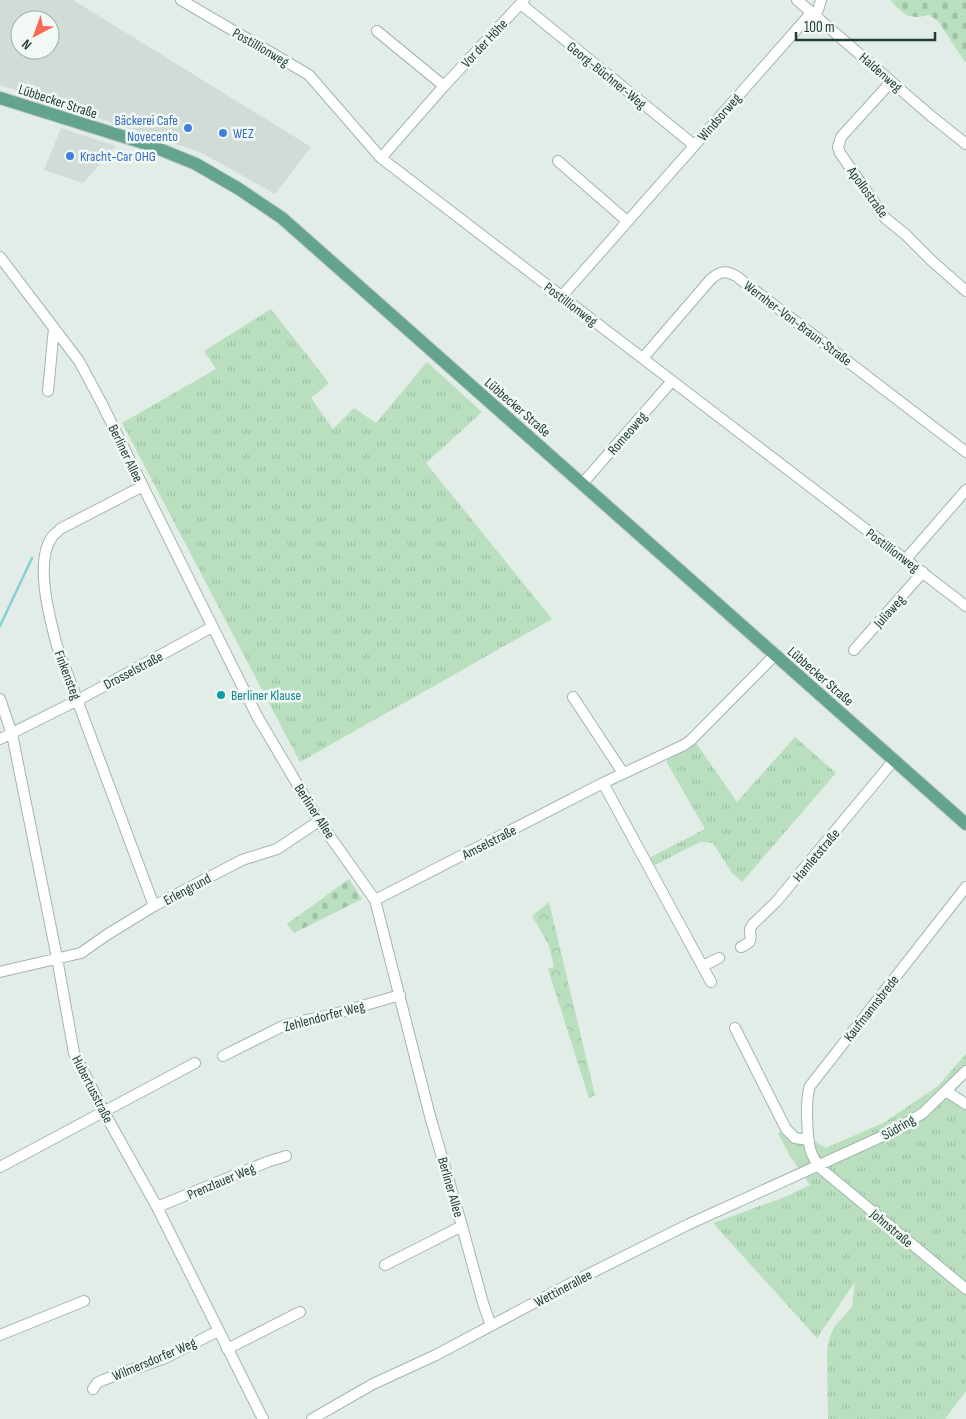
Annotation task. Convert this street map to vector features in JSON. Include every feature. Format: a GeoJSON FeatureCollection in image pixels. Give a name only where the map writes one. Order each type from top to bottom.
{"type":"FeatureCollection","features":[{"type":"Feature","properties":{"kind":"main road","name":"Lübbecker Straße"},"geometry":{"type":"LineString","coordinates":[[0,98],[147,144],[196,164],[239,189],[282,218],[966,824]]}},
{"type":"Feature","properties":{"kind":"street","name":"Postillionweg"},"geometry":{"type":"LineString","coordinates":[[181,0],[310,75],[381,158],[966,606]]}},
{"type":"Feature","properties":{"kind":"street","name":"Haldenweg"},"geometry":{"type":"LineString","coordinates":[[797,0],[966,144]]}},
{"type":"Feature","properties":{"kind":"street","name":"Windsorweg"},"geometry":{"type":"LineString","coordinates":[[561,297],[694,145],[818,10],[821,0]]}},
{"type":"Feature","properties":{"kind":"street","name":"Vor der Höhe"},"geometry":{"type":"LineString","coordinates":[[381,158],[444,86],[523,2]]}},
{"type":"Feature","properties":{"kind":"street","name":"Georg-Büchner-Weg"},"geometry":{"type":"LineString","coordinates":[[523,2],[694,145]]}},
{"type":"Feature","properties":{"kind":"street"},"geometry":{"type":"LineString","coordinates":[[377,31],[444,86]]}},
{"type":"Feature","properties":{"kind":"street","name":"Apollostraße"},"geometry":{"type":"LineString","coordinates":[[892,82],[841,138],[838,147],[840,153],[885,218],[966,291]]}},
{"type":"Feature","properties":{"kind":"street"},"geometry":{"type":"LineString","coordinates":[[558,160],[627,221]]}},
{"type":"Feature","properties":{"kind":"street","name":"Berliner Allee"},"geometry":{"type":"LineString","coordinates":[[0,257],[79,361],[257,716],[319,821],[375,900],[430,1116],[491,1326]]}},
{"type":"Feature","properties":{"kind":"street","name":"Wernher-Von-Braun-Straße"},"geometry":{"type":"LineString","coordinates":[[643,358],[710,280],[718,273],[723,271],[729,272],[966,452]]}},
{"type":"Feature","properties":{"kind":"street"},"geometry":{"type":"LineString","coordinates":[[48,392],[54,328]]}},
{"type":"Feature","properties":{"kind":"street","name":"Romeoweg"},"geometry":{"type":"LineString","coordinates":[[582,484],[672,381]]}},
{"type":"Feature","properties":{"kind":"street","name":"Finkensteg"},"geometry":{"type":"LineString","coordinates":[[143,486],[60,529],[47,547],[44,566],[49,617],[57,646],[154,906]]}},
{"type":"Feature","properties":{"kind":"street"},"geometry":{"type":"LineString","coordinates":[[906,559],[966,490]]}},
{"type":"Feature","properties":{"kind":"street","name":"Juliaweg"},"geometry":{"type":"LineString","coordinates":[[854,650],[923,572]]}},
{"type":"Feature","properties":{"kind":"street","name":"Drosselstraße"},"geometry":{"type":"LineString","coordinates":[[0,739],[78,700],[212,627]]}},
{"type":"Feature","properties":{"kind":"street","name":"Amselstraße"},"geometry":{"type":"LineString","coordinates":[[375,900],[691,740],[775,655]]}},
{"type":"Feature","properties":{"kind":"street"},"geometry":{"type":"LineString","coordinates":[[573,697],[623,773]]}},
{"type":"Feature","properties":{"kind":"street","name":"Hubertusstraße"},"geometry":{"type":"LineString","coordinates":[[0,699],[12,734],[74,1053],[104,1112],[157,1207],[263,1419]]}},
{"type":"Feature","properties":{"kind":"street","name":"Hamletstraße"},"geometry":{"type":"LineString","coordinates":[[741,947],[750,942],[752,936],[750,929],[753,924],[776,902],[894,760]]}},
{"type":"Feature","properties":{"kind":"street"},"geometry":{"type":"LineString","coordinates":[[603,783],[711,982]]}},
{"type":"Feature","properties":{"kind":"street","name":"Erlengrund"},"geometry":{"type":"LineString","coordinates":[[0,972],[80,954],[108,934],[154,906],[242,860],[276,848],[319,821]]}},
{"type":"Feature","properties":{"kind":"street","name":"Kaufmannsbrede"},"geometry":{"type":"LineString","coordinates":[[819,1167],[811,1152],[809,1140],[807,1103],[810,1086],[966,887]]}},
{"type":"Feature","properties":{"kind":"street"},"geometry":{"type":"LineString","coordinates":[[703,966],[719,958]]}},
{"type":"Feature","properties":{"kind":"street","name":"Zehlendorfer Weg"},"geometry":{"type":"LineString","coordinates":[[223,1056],[285,1024],[338,1013],[400,995]]}},
{"type":"Feature","properties":{"kind":"street"},"geometry":{"type":"LineString","coordinates":[[735,1028],[786,1129],[795,1138],[809,1140]]}},
{"type":"Feature","properties":{"kind":"street"},"geometry":{"type":"LineString","coordinates":[[0,1167],[195,1063]]}},
{"type":"Feature","properties":{"kind":"street","name":"Südring"},"geometry":{"type":"LineString","coordinates":[[819,1167],[894,1131],[923,1113],[966,1071]]}},
{"type":"Feature","properties":{"kind":"street"},"geometry":{"type":"LineString","coordinates":[[946,1091],[966,1104]]}},
{"type":"Feature","properties":{"kind":"street","name":"Prenzlauer Weg"},"geometry":{"type":"LineString","coordinates":[[157,1207],[286,1156]]}},
{"type":"Feature","properties":{"kind":"street","name":"Johnstraße"},"geometry":{"type":"LineString","coordinates":[[819,1167],[966,1289]]}},
{"type":"Feature","properties":{"kind":"street","name":"Wettinerallee"},"geometry":{"type":"LineString","coordinates":[[312,1419],[373,1384],[436,1355],[577,1280],[687,1225],[819,1167]]}},
{"type":"Feature","properties":{"kind":"street"},"geometry":{"type":"LineString","coordinates":[[385,1265],[462,1226]]}},
{"type":"Feature","properties":{"kind":"street"},"geometry":{"type":"LineString","coordinates":[[0,1335],[84,1301]]}},
{"type":"Feature","properties":{"kind":"street"},"geometry":{"type":"LineString","coordinates":[[227,1348],[300,1312]]}},
{"type":"Feature","properties":{"kind":"street","name":"Wilmersdorfer Weg"},"geometry":{"type":"LineString","coordinates":[[93,1389],[103,1380],[164,1358],[218,1331]]}},
{"type":"Feature","properties":{"kind":"shaded area"},"geometry":{"type":"Polygon","coordinates":[[[0,0],[73,0],[311,147],[275,194],[200,152],[0,85],[0,0]]]}},
{"type":"Feature","properties":{"kind":"shaded area"},"geometry":{"type":"Polygon","coordinates":[[[61,128],[116,146],[83,183],[44,170],[61,128]]]}},
{"type":"Feature","properties":{"kind":"green space"},"geometry":{"type":"Polygon","coordinates":[[[890,0],[966,0],[966,61],[938,21],[929,15],[916,17],[907,15],[890,0]]]}},
{"type":"Feature","properties":{"kind":"green space"},"geometry":{"type":"Polygon","coordinates":[[[271,309],[329,383],[311,398],[333,429],[354,408],[376,423],[427,362],[482,412],[426,463],[552,619],[300,762],[122,423],[216,369],[204,351],[271,309]]]}},
{"type":"Feature","properties":{"kind":"green space"},"geometry":{"type":"Polygon","coordinates":[[[795,737],[836,773],[742,882],[732,873],[713,843],[700,842],[653,866],[649,858],[705,829],[666,761],[696,743],[737,802],[795,737]]]}},
{"type":"Feature","properties":{"kind":"green space"},"geometry":{"type":"Polygon","coordinates":[[[349,879],[362,899],[294,933],[287,924],[349,879]]]}},
{"type":"Feature","properties":{"kind":"green space"},"geometry":{"type":"Polygon","coordinates":[[[549,902],[595,1095],[589,1098],[548,969],[554,967],[549,945],[532,916],[549,902]]]}},
{"type":"Feature","properties":{"kind":"green space"},"geometry":{"type":"Polygon","coordinates":[[[966,1054],[966,1079],[949,1098],[966,1110],[966,1391],[945,1419],[828,1419],[827,1351],[830,1336],[835,1326],[852,1307],[855,1282],[817,1338],[713,1223],[785,1197],[810,1185],[790,1156],[778,1133],[788,1127],[826,1148],[885,1122],[938,1086],[966,1054]]]}},
{"type":"Feature","properties":{"kind":"waterway"},"geometry":{"type":"LineString","coordinates":[[0,626],[32,558]]}},
{"type":"Feature","properties":{"kind":"place","name":"Bäckerei Cafe Novecento"},"geometry":{"type":"Point","coordinates":[188,128]}},
{"type":"Feature","properties":{"kind":"place","name":"WEZ"},"geometry":{"type":"Point","coordinates":[223,133]}},
{"type":"Feature","properties":{"kind":"place","name":"Kracht-Car OHG"},"geometry":{"type":"Point","coordinates":[70,156]}},
{"type":"Feature","properties":{"kind":"place","name":"Berliner Klause"},"geometry":{"type":"Point","coordinates":[221,695]}}]}
